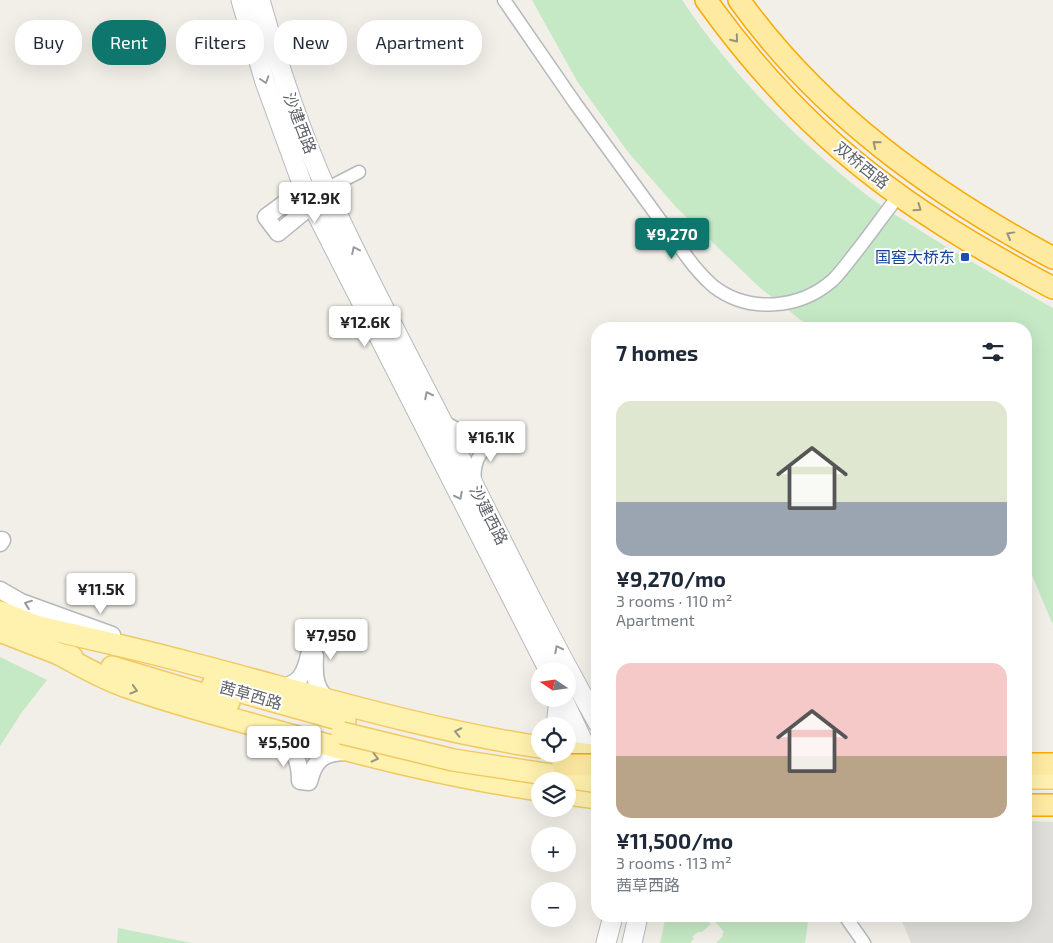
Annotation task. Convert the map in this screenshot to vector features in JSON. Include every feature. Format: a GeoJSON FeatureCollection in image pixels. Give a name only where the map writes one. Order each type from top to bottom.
{"type":"FeatureCollection","features":[{"type":"Feature","properties":{"kind":"highway","name":"双桥西路"},"geometry":{"type":"LineString","coordinates":[[706,0],[749,55],[798,109],[851,158],[899,195],[954,233],[1053,288]]}},
{"type":"Feature","properties":{"kind":"highway","name":"双桥西路"},"geometry":{"type":"LineString","coordinates":[[739,0],[789,61],[833,106],[867,137],[914,174],[961,206],[1053,258]]}},
{"type":"Feature","properties":{"kind":"highway"},"geometry":{"type":"LineString","coordinates":[[576,760],[591,763]]}},
{"type":"Feature","properties":{"kind":"highway"},"geometry":{"type":"LineString","coordinates":[[1032,764],[1053,764]]}},
{"type":"Feature","properties":{"kind":"highway"},"geometry":{"type":"LineString","coordinates":[[1032,805],[1053,805]]}},
{"type":"Feature","properties":{"kind":"main road","name":"沙建西路"},"geometry":{"type":"LineString","coordinates":[[241,0],[265,82],[308,197],[544,662]]}},
{"type":"Feature","properties":{"kind":"main road","name":"沙建西路"},"geometry":{"type":"LineString","coordinates":[[260,0],[286,88],[326,189],[380,301],[574,682],[591,711]]}},
{"type":"Feature","properties":{"kind":"main road","name":"茜草西路"},"geometry":{"type":"LineString","coordinates":[[0,612],[13,633],[59,654],[346,736],[453,760],[591,781]]}},
{"type":"Feature","properties":{"kind":"main road"},"geometry":{"type":"LineString","coordinates":[[13,633],[189,662],[391,718],[493,740],[531,745]]}},
{"type":"Feature","properties":{"kind":"main road","name":"茜草西路"},"geometry":{"type":"LineString","coordinates":[[13,633],[107,653],[346,736],[531,755]]}},
{"type":"Feature","properties":{"kind":"main road"},"geometry":{"type":"LineString","coordinates":[[59,654],[100,676],[126,687],[260,726],[346,736],[487,782],[531,789]]}},
{"type":"Feature","properties":{"kind":"main road"},"geometry":{"type":"LineString","coordinates":[[568,708],[591,754]]}},
{"type":"Feature","properties":{"kind":"main road"},"geometry":{"type":"LineString","coordinates":[[487,782],[493,740]]}},
{"type":"Feature","properties":{"kind":"main road"},"geometry":{"type":"LineString","coordinates":[[1032,778],[1053,778]]}},
{"type":"Feature","properties":{"kind":"main road"},"geometry":{"type":"LineString","coordinates":[[1032,791],[1053,791]]}},
{"type":"Feature","properties":{"kind":"main road"},"geometry":{"type":"LineString","coordinates":[[576,795],[591,797]]}},
{"type":"Feature","properties":{"kind":"main road"},"geometry":{"type":"LineString","coordinates":[[606,943],[612,922]]}},
{"type":"Feature","properties":{"kind":"main road"},"geometry":{"type":"LineString","coordinates":[[632,943],[637,922]]}},
{"type":"Feature","properties":{"kind":"street"},"geometry":{"type":"LineString","coordinates":[[504,0],[581,111],[700,274],[732,298],[750,304],[785,304],[803,299],[818,291],[834,279],[846,266],[899,195]]}},
{"type":"Feature","properties":{"kind":"street"},"geometry":{"type":"LineString","coordinates":[[308,197],[358,172]]}},
{"type":"Feature","properties":{"kind":"street"},"geometry":{"type":"LineString","coordinates":[[440,418],[449,426],[464,433],[502,434],[485,447],[480,454],[474,475],[476,490]]}},
{"type":"Feature","properties":{"kind":"street"},"geometry":{"type":"LineString","coordinates":[[0,590],[7,595],[40,609],[189,662]]}},
{"type":"Feature","properties":{"kind":"street"},"geometry":{"type":"LineString","coordinates":[[278,686],[297,682],[306,670],[309,655],[315,656],[314,672],[317,685],[327,699],[334,703]]}},
{"type":"Feature","properties":{"kind":"street"},"geometry":{"type":"LineString","coordinates":[[260,726],[287,744],[299,764],[300,781],[308,782],[313,768],[324,756],[337,752],[346,736]]}},
{"type":"Feature","properties":{"kind":"street"},"geometry":{"type":"LineString","coordinates":[[849,922],[864,943]]}},
{"type":"Feature","properties":{"kind":"shaded area"},"geometry":{"type":"Polygon","coordinates":[[[1032,821],[1053,822],[1053,943],[911,943],[902,922],[1032,922],[1032,821]]]}},
{"type":"Feature","properties":{"kind":"green space"},"geometry":{"type":"Polygon","coordinates":[[[532,0],[682,0],[745,82],[793,131],[845,177],[881,206],[927,235],[1053,308],[1053,625],[1032,575],[1032,322],[803,322],[758,286],[676,207],[628,152],[577,81],[532,0]]]}},
{"type":"Feature","properties":{"kind":"green space"},"geometry":{"type":"Polygon","coordinates":[[[0,657],[47,680],[22,712],[0,746],[0,657]]]}},
{"type":"Feature","properties":{"kind":"green space"},"geometry":{"type":"Polygon","coordinates":[[[665,922],[709,922],[711,924],[702,932],[698,932],[692,937],[694,939],[690,943],[660,943],[665,922]]]}},
{"type":"Feature","properties":{"kind":"green space"},"geometry":{"type":"Polygon","coordinates":[[[716,922],[808,922],[805,943],[716,943],[723,936],[724,932],[716,922]]]}},
{"type":"Feature","properties":{"kind":"green space"},"geometry":{"type":"Polygon","coordinates":[[[118,928],[192,943],[117,943],[118,928]]]}},
{"type":"Feature","properties":{"kind":"place","name":"国窖大桥东"},"geometry":{"type":"Point","coordinates":[965,257]}}]}
